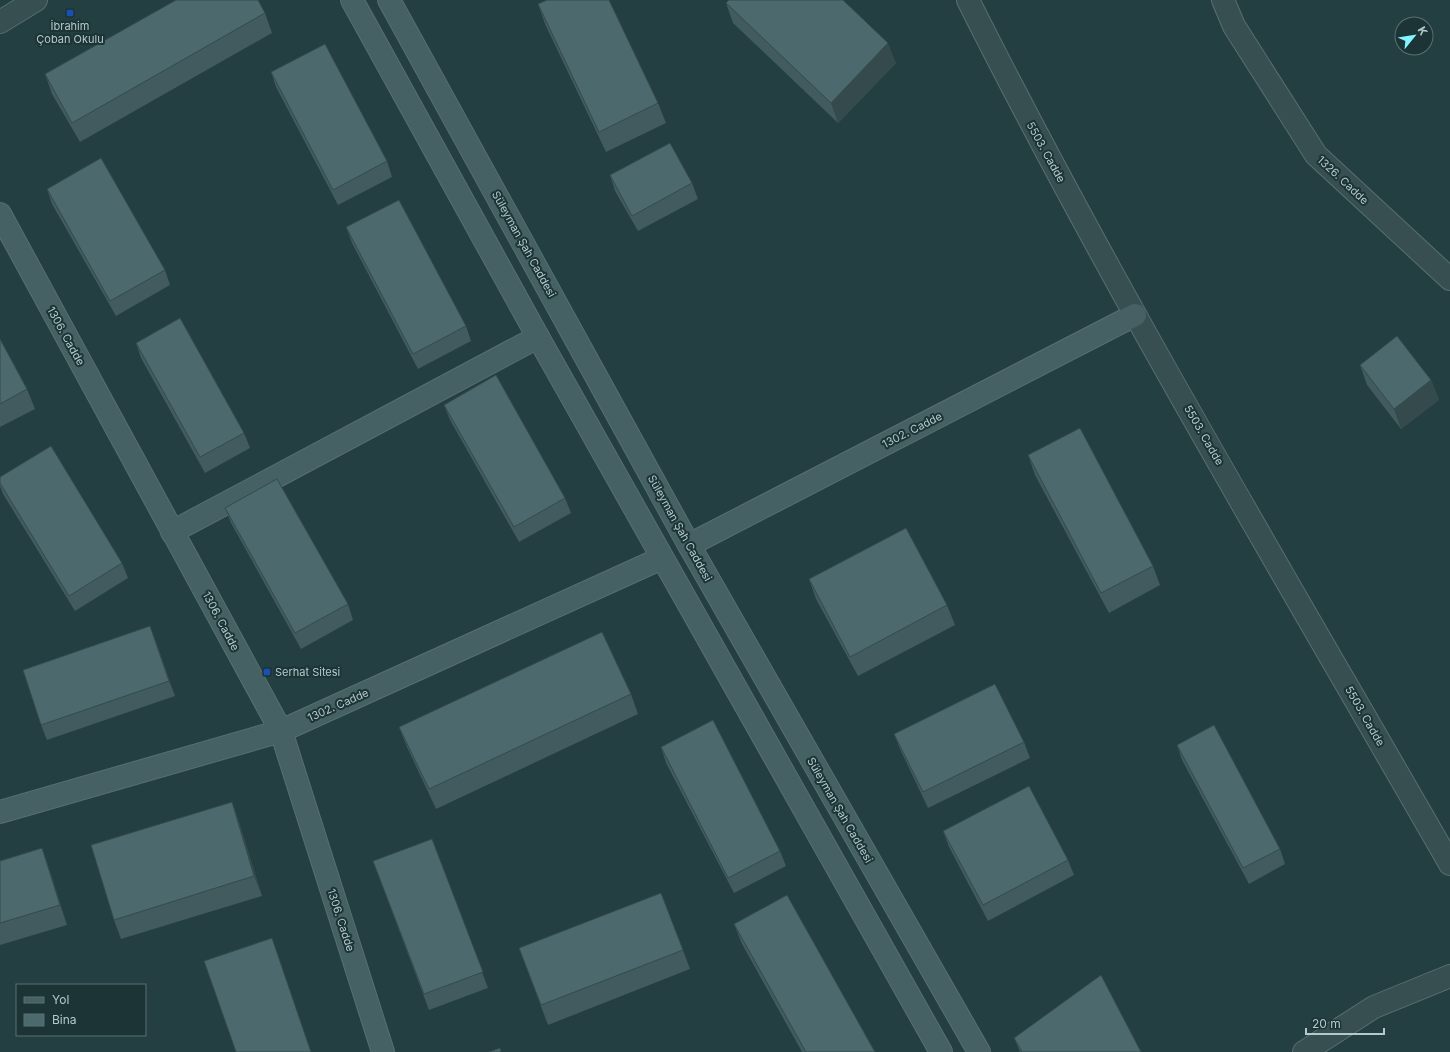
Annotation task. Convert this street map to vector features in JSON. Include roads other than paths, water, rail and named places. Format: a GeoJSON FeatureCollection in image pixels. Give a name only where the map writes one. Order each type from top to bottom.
{"type":"FeatureCollection","features":[{"type":"Feature","properties":{"kind":"street"},"geometry":{"type":"LineString","coordinates":[[0,22],[36,0]]}},
{"type":"Feature","properties":{"kind":"street"},"geometry":{"type":"LineString","coordinates":[[352,0],[538,337],[941,1052]]}},
{"type":"Feature","properties":{"kind":"street","name":"Süleyman Şah Caddesi"},"geometry":{"type":"LineString","coordinates":[[390,0],[689,545],[979,1052]]}},
{"type":"Feature","properties":{"kind":"street","name":"5503. Cadde"},"geometry":{"type":"LineString","coordinates":[[968,0],[1015,94],[1135,315],[1450,864]]}},
{"type":"Feature","properties":{"kind":"street","name":"1326. Cadde"},"geometry":{"type":"LineString","coordinates":[[1223,0],[1234,26],[1316,155],[1450,279]]}},
{"type":"Feature","properties":{"kind":"street","name":"1306. Cadde"},"geometry":{"type":"LineString","coordinates":[[0,214],[281,731],[383,1052]]}},
{"type":"Feature","properties":{"kind":"street","name":"1302. Cadde"},"geometry":{"type":"LineString","coordinates":[[689,545],[1135,315]]}},
{"type":"Feature","properties":{"kind":"street"},"geometry":{"type":"LineString","coordinates":[[172,532],[538,337]]}},
{"type":"Feature","properties":{"kind":"street","name":"1302. Cadde"},"geometry":{"type":"LineString","coordinates":[[0,812],[281,731],[662,558]]}},
{"type":"Feature","properties":{"kind":"street"},"geometry":{"type":"LineString","coordinates":[[1304,1052],[1374,1007],[1450,976]]}},
{"type":"Feature","properties":{"kind":"place","name":"İbrahim Çoban Okulu"},"geometry":{"type":"Point","coordinates":[70,13]}},
{"type":"Feature","properties":{"kind":"place","name":"Serhat Sitesi"},"geometry":{"type":"Point","coordinates":[267,672]}}]}
